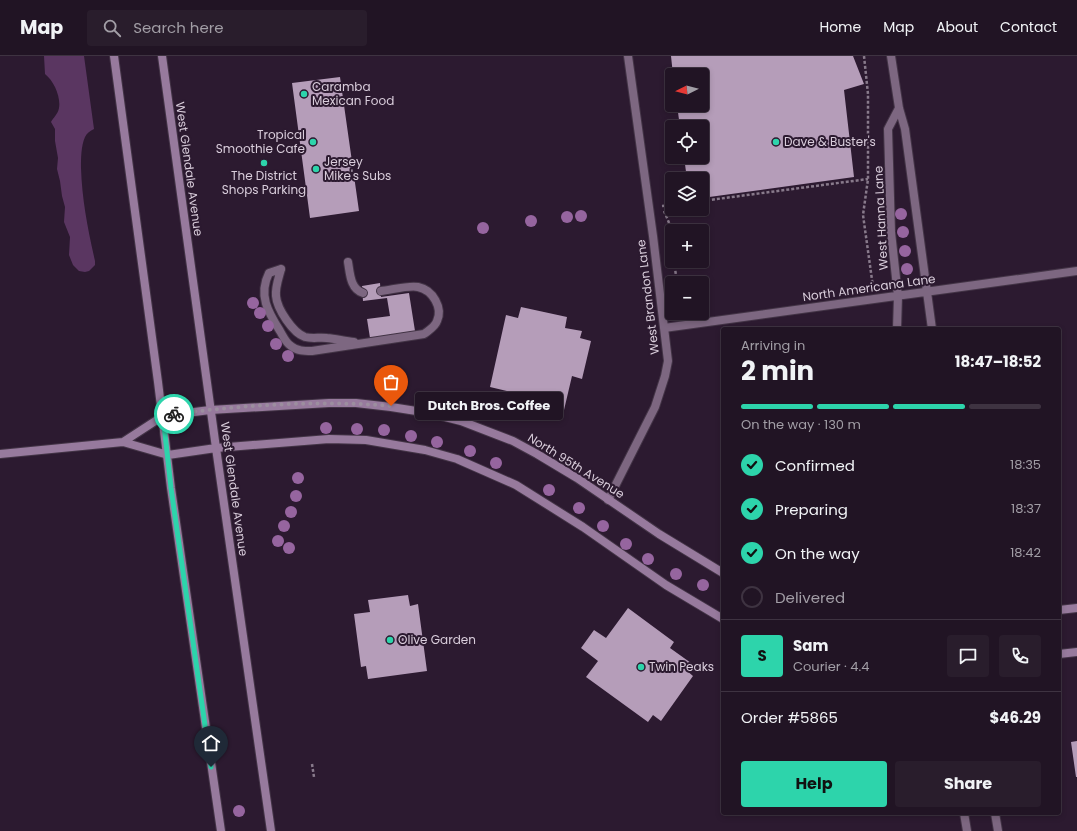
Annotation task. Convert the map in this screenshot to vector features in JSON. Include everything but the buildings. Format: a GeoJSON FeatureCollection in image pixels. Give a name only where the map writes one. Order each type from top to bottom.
{"type":"FeatureCollection","features":[{"type":"Feature","properties":{"kind":"main road"},"geometry":{"type":"LineString","coordinates":[[114,56],[163,416],[171,488],[221,831]]}},
{"type":"Feature","properties":{"kind":"main road","name":"West Glendale Avenue"},"geometry":{"type":"LineString","coordinates":[[162,56],[210,410],[271,831]]}},
{"type":"Feature","properties":{"kind":"main road","name":"North 95th Avenue"},"geometry":{"type":"LineString","coordinates":[[123,442],[163,416],[210,410],[336,403],[391,406],[429,413],[461,421],[512,440],[577,478],[658,534],[721,572]]}},
{"type":"Feature","properties":{"kind":"main road","name":"North 95th Avenue"},"geometry":{"type":"LineString","coordinates":[[0,454],[123,442],[168,454],[216,448],[323,439],[366,440],[425,450],[457,459],[516,485],[584,527],[666,585],[721,618]]}},
{"type":"Feature","properties":{"kind":"main road"},"geometry":{"type":"LineString","coordinates":[[1061,610],[1077,608]]}},
{"type":"Feature","properties":{"kind":"main road"},"geometry":{"type":"LineString","coordinates":[[1061,654],[1077,652]]}},
{"type":"Feature","properties":{"kind":"street","name":"West Brandon Lane"},"geometry":{"type":"LineString","coordinates":[[608,500],[655,407],[666,376],[668,361],[628,56]]}},
{"type":"Feature","properties":{"kind":"street"},"geometry":{"type":"LineString","coordinates":[[891,56],[899,108],[905,129],[932,327]]}},
{"type":"Feature","properties":{"kind":"street","name":"West Hanna Lane"},"geometry":{"type":"LineString","coordinates":[[896,327],[898,296],[891,232],[888,129],[899,108]]}},
{"type":"Feature","properties":{"kind":"street"},"geometry":{"type":"LineString","coordinates":[[348,262],[351,279],[354,286],[359,292],[363,293]]}},
{"type":"Feature","properties":{"kind":"street"},"geometry":{"type":"LineString","coordinates":[[361,344],[326,338],[307,338],[299,334],[291,327],[279,305],[276,296],[281,269],[269,273],[265,283],[264,295],[266,307],[289,345],[299,350],[312,351],[361,344],[424,334],[433,328],[437,321],[439,311],[438,305],[433,296],[427,291],[419,287],[381,291]]}},
{"type":"Feature","properties":{"kind":"street","name":"North Americana Lane"},"geometry":{"type":"LineString","coordinates":[[664,328],[1077,271]]}},
{"type":"Feature","properties":{"kind":"street"},"geometry":{"type":"LineString","coordinates":[[964,815],[967,831]]}},
{"type":"Feature","properties":{"kind":"street"},"geometry":{"type":"LineString","coordinates":[[995,815],[998,831]]}},
{"type":"Feature","properties":{"kind":"path"},"geometry":{"type":"LineString","coordinates":[[864,56],[868,94],[868,179],[863,215],[875,299]]}},
{"type":"Feature","properties":{"kind":"path"},"geometry":{"type":"LineString","coordinates":[[709,200],[868,179]]}},
{"type":"Feature","properties":{"kind":"path"},"geometry":{"type":"LineString","coordinates":[[665,206],[662,206],[665,213]]}},
{"type":"Feature","properties":{"kind":"path"},"geometry":{"type":"LineString","coordinates":[[312,764],[314,778]]}},
{"type":"Feature","properties":{"kind":"shaded area"},"geometry":{"type":"Polygon","coordinates":[[[44,56],[84,56],[94,129],[87,134],[83,144],[81,160],[82,180],[86,215],[95,261],[95,265],[89,271],[85,272],[79,271],[73,265],[69,255],[70,237],[64,222],[65,207],[57,169],[58,158],[55,141],[55,129],[51,122],[57,114],[59,99],[54,85],[45,74],[44,56]]]}},
{"type":"Feature","properties":{"kind":"way so far"},"geometry":{"type":"LineString","coordinates":[[174,414],[265,406],[329,403],[356,403],[391,406]]}},
{"type":"Feature","properties":{"kind":"place","name":"Caramba Mexican Food"},"geometry":{"type":"Point","coordinates":[304,94]}},
{"type":"Feature","properties":{"kind":"place","name":"Tropical Smoothie Cafe"},"geometry":{"type":"Point","coordinates":[313,142]}},
{"type":"Feature","properties":{"kind":"place","name":"Dave & Buster's"},"geometry":{"type":"Point","coordinates":[776,142]}},
{"type":"Feature","properties":{"kind":"place","name":"The District Shops Parking"},"geometry":{"type":"Point","coordinates":[264,163]}},
{"type":"Feature","properties":{"kind":"place","name":"Jersey Mike's Subs"},"geometry":{"type":"Point","coordinates":[316,169]}},
{"type":"Feature","properties":{"kind":"place","name":"Dutch Bros. Coffee"},"geometry":{"type":"Point","coordinates":[391,406]}},
{"type":"Feature","properties":{"kind":"place","name":"Olive Garden"},"geometry":{"type":"Point","coordinates":[390,640]}},
{"type":"Feature","properties":{"kind":"place","name":"Twin Peaks"},"geometry":{"type":"Point","coordinates":[641,667]}},
{"type":"Feature","properties":{"kind":"route"},"geometry":{"type":"LineString","coordinates":[[174,414],[163,416],[171,488],[211,767]]}}]}
